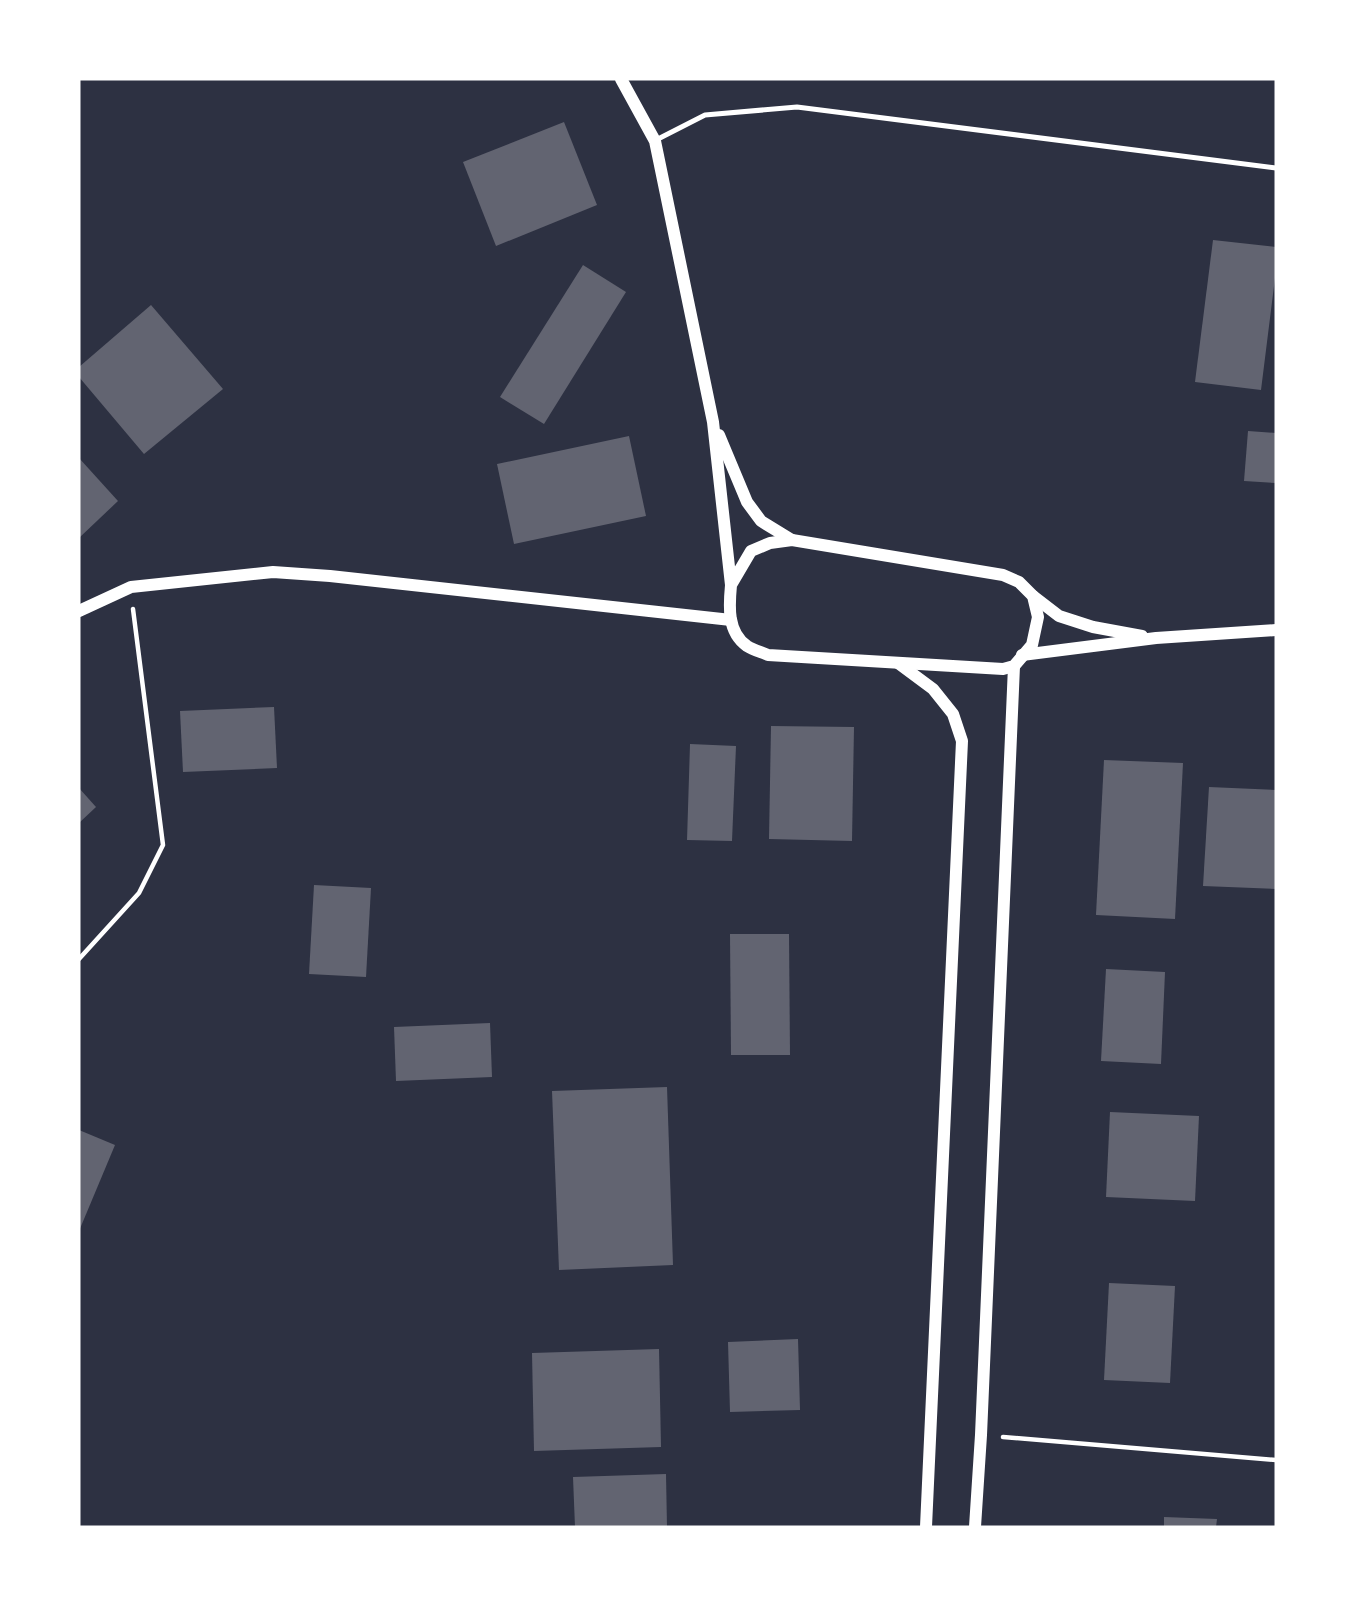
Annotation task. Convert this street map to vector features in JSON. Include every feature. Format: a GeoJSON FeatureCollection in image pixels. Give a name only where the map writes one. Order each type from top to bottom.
{"type":"FeatureCollection","features":[{"type":"Feature","properties":{"kind":"street"},"geometry":{"type":"LineString","coordinates":[[621,79],[654,141],[713,422],[731,585],[728,610],[735,633],[746,646],[768,655],[1003,669],[1018,661],[1156,638],[1276,630]]}},
{"type":"Feature","properties":{"kind":"street"},"geometry":{"type":"LineString","coordinates":[[713,422],[747,502],[761,521],[792,540]]}},
{"type":"Feature","properties":{"kind":"street"},"geometry":{"type":"LineString","coordinates":[[731,585],[751,551],[771,543],[792,540],[1003,575],[1018,582],[1059,616],[1093,627],[1156,638]]}},
{"type":"Feature","properties":{"kind":"street"},"geometry":{"type":"LineString","coordinates":[[79,611],[131,587],[274,572],[731,620]]}},
{"type":"Feature","properties":{"kind":"street"},"geometry":{"type":"LineString","coordinates":[[975,1527],[1018,661],[1032,645],[1038,617],[1033,596]]}},
{"type":"Feature","properties":{"kind":"street"},"geometry":{"type":"LineString","coordinates":[[898,663],[933,689],[953,714],[962,740],[926,1527]]}},
{"type":"Feature","properties":{"kind":"lane"},"geometry":{"type":"LineString","coordinates":[[654,141],[705,115],[797,107],[1276,167]]}},
{"type":"Feature","properties":{"kind":"path"},"geometry":{"type":"LineString","coordinates":[[79,959],[138,893],[163,845],[131,587]]}},
{"type":"Feature","properties":{"kind":"path"},"geometry":{"type":"LineString","coordinates":[[981,1435],[1276,1460]]}},
{"type":"Feature","properties":{"kind":"building"},"geometry":{"type":"Polygon","coordinates":[[[564,122],[597,205],[496,246],[463,162],[564,122]]]}},
{"type":"Feature","properties":{"kind":"building"},"geometry":{"type":"Polygon","coordinates":[[[1213,240],[1276,247],[1276,270],[1261,390],[1195,382],[1213,240]]]}},
{"type":"Feature","properties":{"kind":"building"},"geometry":{"type":"Polygon","coordinates":[[[583,265],[626,292],[544,424],[500,397],[583,265]]]}},
{"type":"Feature","properties":{"kind":"building"},"geometry":{"type":"Polygon","coordinates":[[[151,305],[223,389],[144,454],[79,377],[79,367],[151,305]]]}},
{"type":"Feature","properties":{"kind":"building"},"geometry":{"type":"Polygon","coordinates":[[[1248,431],[1276,433],[1276,483],[1244,481],[1248,431]]]}},
{"type":"Feature","properties":{"kind":"building"},"geometry":{"type":"Polygon","coordinates":[[[629,436],[646,516],[514,544],[497,464],[629,436]]]}},
{"type":"Feature","properties":{"kind":"building"},"geometry":{"type":"Polygon","coordinates":[[[79,458],[118,501],[79,538],[79,458]]]}},
{"type":"Feature","properties":{"kind":"building"},"geometry":{"type":"Polygon","coordinates":[[[274,707],[277,768],[183,772],[180,711],[274,707]]]}},
{"type":"Feature","properties":{"kind":"building"},"geometry":{"type":"Polygon","coordinates":[[[771,726],[854,727],[852,841],[769,839],[771,726]]]}},
{"type":"Feature","properties":{"kind":"building"},"geometry":{"type":"Polygon","coordinates":[[[690,744],[736,746],[732,841],[687,840],[690,744]]]}},
{"type":"Feature","properties":{"kind":"building"},"geometry":{"type":"Polygon","coordinates":[[[1104,760],[1183,763],[1175,919],[1096,915],[1104,760]]]}},
{"type":"Feature","properties":{"kind":"building"},"geometry":{"type":"Polygon","coordinates":[[[1209,787],[1276,790],[1276,889],[1203,886],[1209,787]]]}},
{"type":"Feature","properties":{"kind":"building"},"geometry":{"type":"Polygon","coordinates":[[[79,788],[96,807],[79,823],[79,788]]]}},
{"type":"Feature","properties":{"kind":"building"},"geometry":{"type":"Polygon","coordinates":[[[314,885],[371,888],[366,977],[309,974],[314,885]]]}},
{"type":"Feature","properties":{"kind":"building"},"geometry":{"type":"Polygon","coordinates":[[[730,934],[789,934],[790,1055],[731,1055],[730,934]]]}},
{"type":"Feature","properties":{"kind":"building"},"geometry":{"type":"Polygon","coordinates":[[[1106,969],[1165,972],[1161,1064],[1101,1061],[1106,969]]]}},
{"type":"Feature","properties":{"kind":"building"},"geometry":{"type":"Polygon","coordinates":[[[490,1023],[492,1077],[396,1081],[394,1027],[490,1023]]]}},
{"type":"Feature","properties":{"kind":"building"},"geometry":{"type":"Polygon","coordinates":[[[667,1087],[673,1265],[559,1270],[552,1091],[667,1087]]]}},
{"type":"Feature","properties":{"kind":"building"},"geometry":{"type":"Polygon","coordinates":[[[1110,1112],[1199,1116],[1195,1201],[1106,1197],[1110,1112]]]}},
{"type":"Feature","properties":{"kind":"building"},"geometry":{"type":"Polygon","coordinates":[[[79,1130],[115,1145],[79,1231],[79,1130]]]}},
{"type":"Feature","properties":{"kind":"building"},"geometry":{"type":"Polygon","coordinates":[[[1109,1283],[1175,1286],[1170,1383],[1104,1380],[1109,1283]]]}},
{"type":"Feature","properties":{"kind":"building"},"geometry":{"type":"Polygon","coordinates":[[[798,1339],[800,1410],[730,1412],[728,1342],[798,1339]]]}},
{"type":"Feature","properties":{"kind":"building"},"geometry":{"type":"Polygon","coordinates":[[[659,1349],[661,1447],[534,1451],[532,1353],[659,1349]]]}},
{"type":"Feature","properties":{"kind":"building"},"geometry":{"type":"Polygon","coordinates":[[[666,1474],[667,1527],[575,1527],[573,1477],[666,1474]]]}},
{"type":"Feature","properties":{"kind":"building"},"geometry":{"type":"Polygon","coordinates":[[[1164,1517],[1217,1519],[1216,1527],[1164,1527],[1164,1517]]]}}]}
